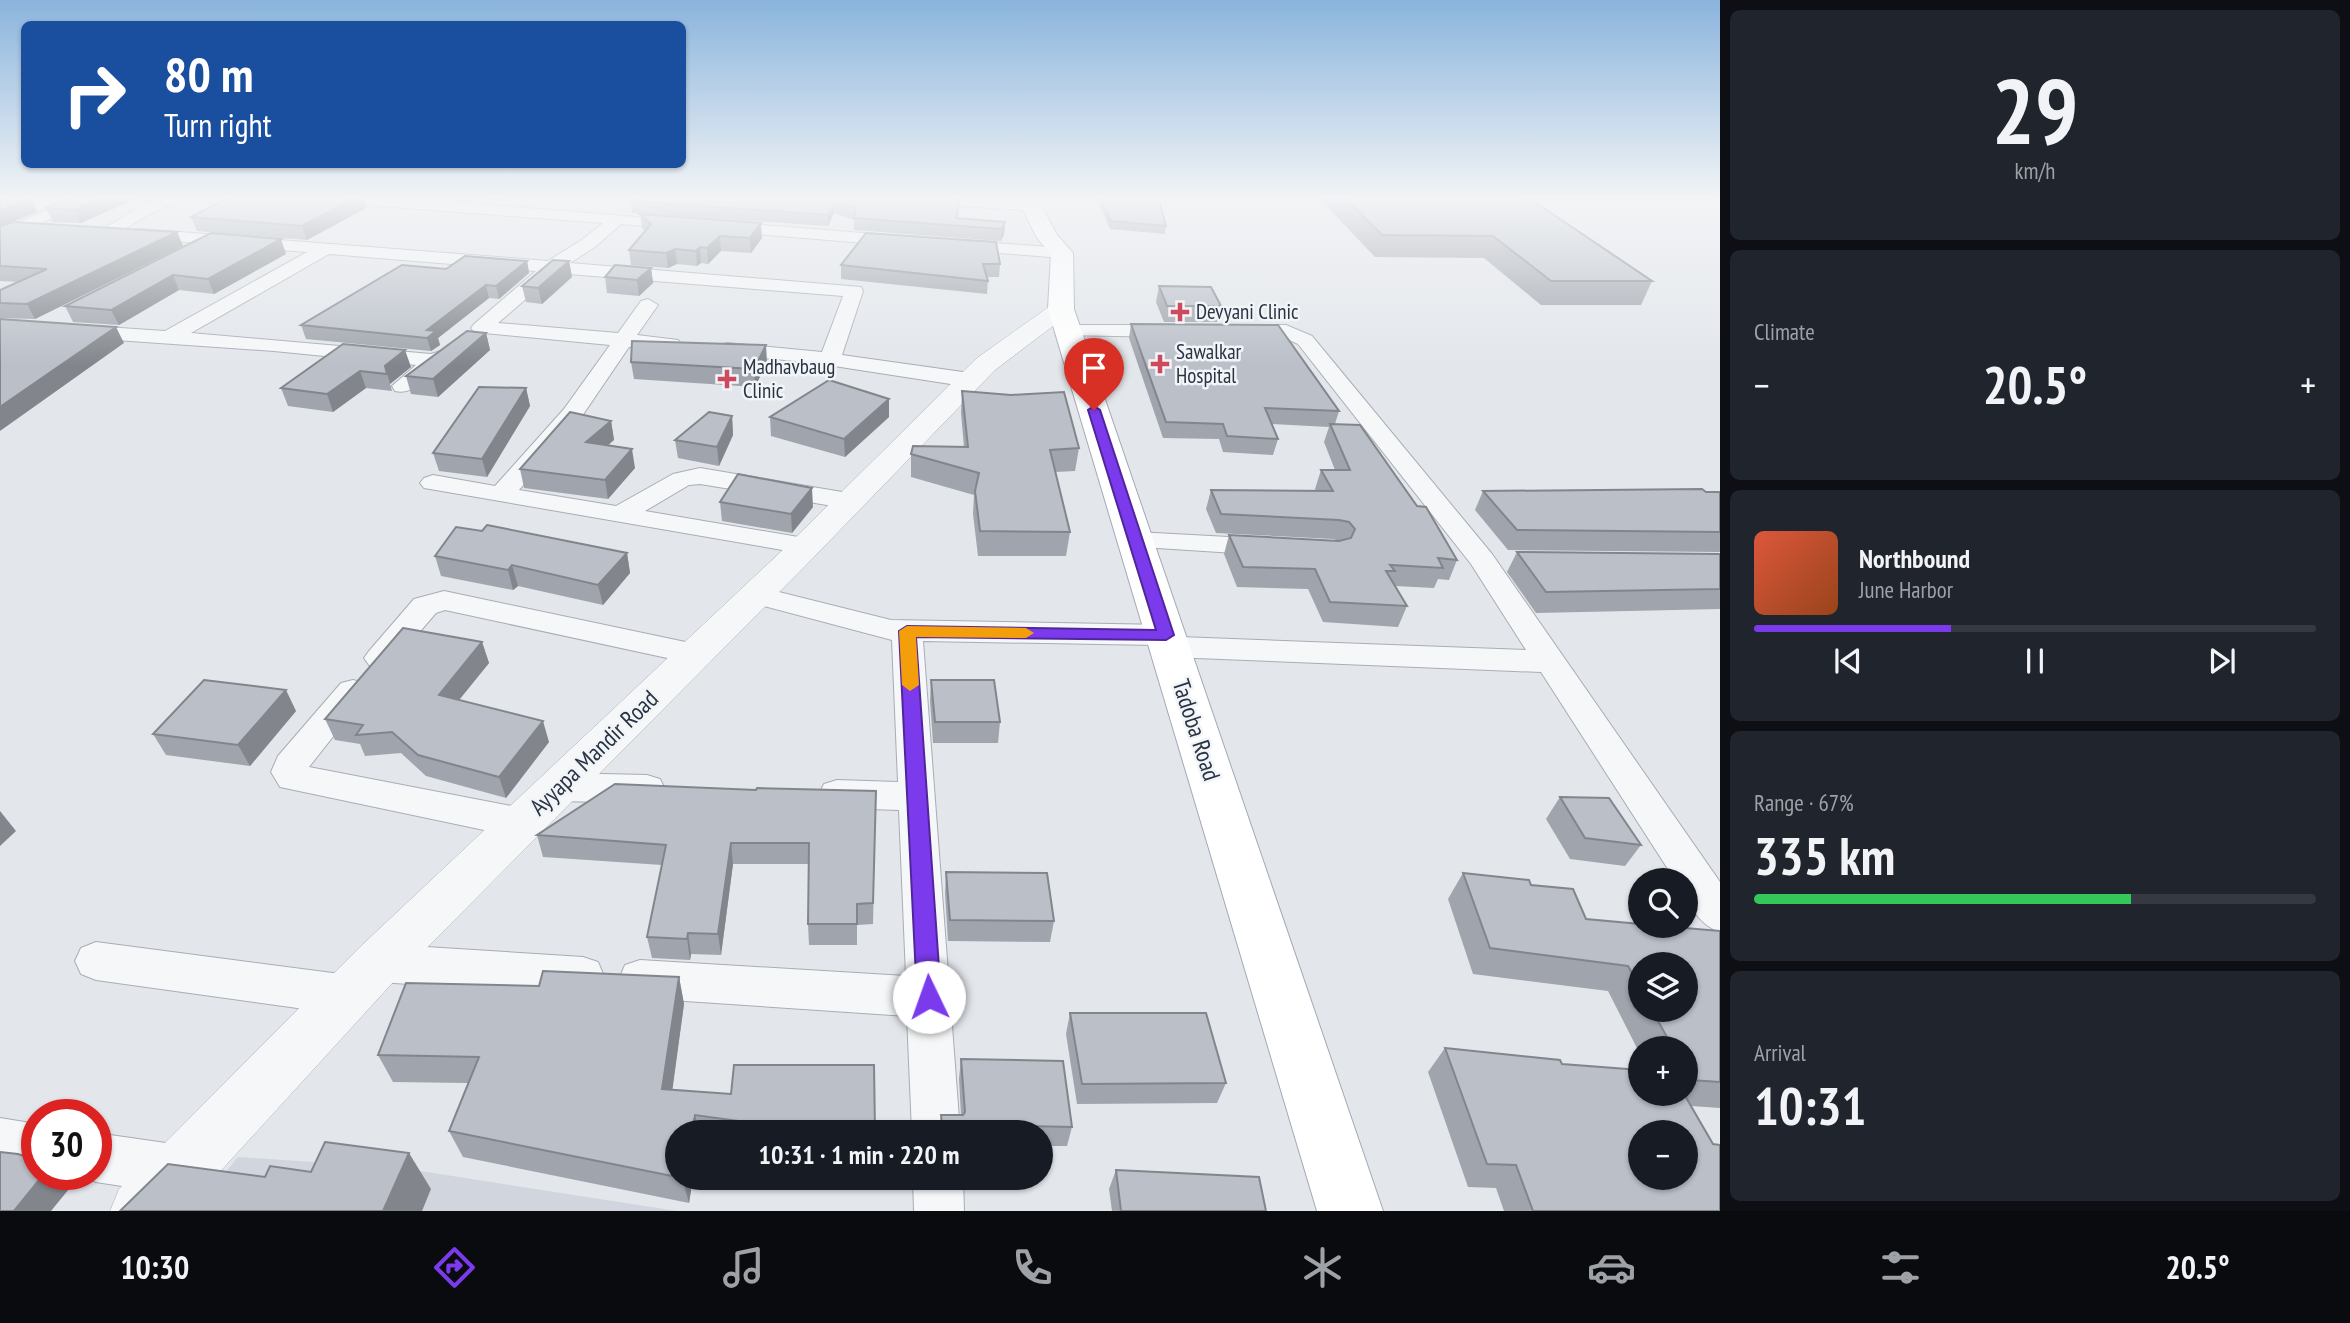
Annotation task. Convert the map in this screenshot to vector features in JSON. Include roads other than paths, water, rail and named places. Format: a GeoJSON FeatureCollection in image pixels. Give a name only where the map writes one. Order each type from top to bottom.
{"type":"FeatureCollection","features":[{"type":"Feature","properties":{"kind":"main road","name":"Tadoba Road"},"geometry":{"type":"LineString","coordinates":[[1061,253],[1065,320],[1350,1211]]}},
{"type":"Feature","properties":{"kind":"street"},"geometry":{"type":"LineString","coordinates":[[179,258],[190,253]]}},
{"type":"Feature","properties":{"kind":"street"},"geometry":{"type":"LineString","coordinates":[[168,338],[320,253]]}},
{"type":"Feature","properties":{"kind":"street"},"geometry":{"type":"LineString","coordinates":[[368,253],[854,291],[830,359]]}},
{"type":"Feature","properties":{"kind":"street"},"geometry":{"type":"LineString","coordinates":[[403,386],[470,336],[550,268],[574,253]]}},
{"type":"Feature","properties":{"kind":"street"},"geometry":{"type":"LineString","coordinates":[[398,270],[421,257]]}},
{"type":"Feature","properties":{"kind":"street"},"geometry":{"type":"LineString","coordinates":[[501,495],[572,414],[648,305]]}},
{"type":"Feature","properties":{"kind":"street"},"geometry":{"type":"LineString","coordinates":[[38,329],[73,312]]}},
{"type":"Feature","properties":{"kind":"street"},"geometry":{"type":"LineString","coordinates":[[1065,320],[1206,331],[1286,331],[1305,340],[1496,561],[1553,662],[1705,874],[1720,915]]}},
{"type":"Feature","properties":{"kind":"street","name":"Ayyapa Mandir Road"},"geometry":{"type":"LineString","coordinates":[[141,1211],[378,963],[806,546],[986,364],[1065,320]]}},
{"type":"Feature","properties":{"kind":"street"},"geometry":{"type":"LineString","coordinates":[[0,326],[274,345],[436,361]]}},
{"type":"Feature","properties":{"kind":"street"},"geometry":{"type":"LineString","coordinates":[[274,345],[297,331]]}},
{"type":"Feature","properties":{"kind":"street"},"geometry":{"type":"LineString","coordinates":[[470,336],[624,340],[697,346],[830,359],[970,380]]}},
{"type":"Feature","properties":{"kind":"street"},"geometry":{"type":"LineString","coordinates":[[619,515],[682,479],[700,476],[851,501]]}},
{"type":"Feature","properties":{"kind":"street"},"geometry":{"type":"LineString","coordinates":[[433,483],[806,546]]}},
{"type":"Feature","properties":{"kind":"street"},"geometry":{"type":"LineString","coordinates":[[1136,540],[1293,548]]}},
{"type":"Feature","properties":{"kind":"street"},"geometry":{"type":"LineString","coordinates":[[755,595],[877,628],[907,631],[1168,641],[1553,662]]}},
{"type":"Feature","properties":{"kind":"street"},"geometry":{"type":"LineString","coordinates":[[522,823],[302,780],[289,772],[290,765],[430,602],[444,600],[695,654]]}},
{"type":"Feature","properties":{"kind":"street"},"geometry":{"type":"LineString","coordinates":[[907,631],[935,1120]]}},
{"type":"Feature","properties":{"kind":"street"},"geometry":{"type":"LineString","coordinates":[[559,787],[683,790]]}},
{"type":"Feature","properties":{"kind":"street"},"geometry":{"type":"LineString","coordinates":[[807,793],[917,796]]}},
{"type":"Feature","properties":{"kind":"street"},"geometry":{"type":"LineString","coordinates":[[96,961],[348,995]]}},
{"type":"Feature","properties":{"kind":"street"},"geometry":{"type":"LineString","coordinates":[[378,963],[929,997]]}},
{"type":"Feature","properties":{"kind":"street"},"geometry":{"type":"LineString","coordinates":[[0,1142],[21,1145]]}},
{"type":"Feature","properties":{"kind":"street"},"geometry":{"type":"LineString","coordinates":[[112,1159],[180,1170]]}},
{"type":"Feature","properties":{"kind":"place","name":"Devyani Clinic"},"geometry":{"type":"Point","coordinates":[1180,312]}},
{"type":"Feature","properties":{"kind":"place","name":"Sawalkar Hospital"},"geometry":{"type":"Point","coordinates":[1160,364]}},
{"type":"Feature","properties":{"kind":"place","name":"Madhavbaug Clinic"},"geometry":{"type":"Point","coordinates":[727,379]}}]}
